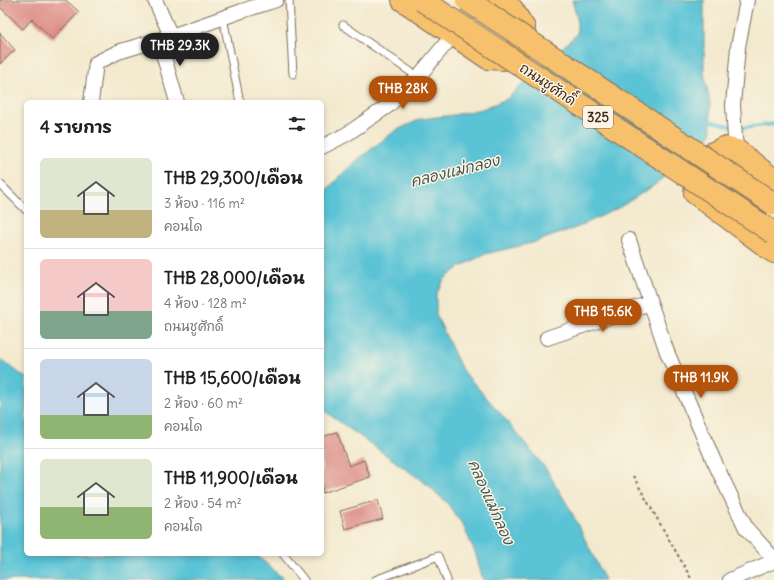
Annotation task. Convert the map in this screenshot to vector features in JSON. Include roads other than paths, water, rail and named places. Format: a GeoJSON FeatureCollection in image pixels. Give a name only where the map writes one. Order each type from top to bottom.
{"type":"FeatureCollection","features":[{"type":"Feature","properties":{"kind":"main road"},"geometry":{"type":"LineString","coordinates":[[403,0],[488,58],[504,59],[520,47],[524,28],[512,9],[497,0]]}},
{"type":"Feature","properties":{"kind":"main road","name":"ถนนชูศักดิ์"},"geometry":{"type":"LineString","coordinates":[[422,0],[774,233]]}},
{"type":"Feature","properties":{"kind":"main road","name":"ถนนชูศักดิ์"},"geometry":{"type":"LineString","coordinates":[[467,0],[774,204]]}},
{"type":"Feature","properties":{"kind":"main road"},"geometry":{"type":"LineString","coordinates":[[774,180],[736,145],[724,148],[711,154],[698,169],[695,193],[774,252]]}},
{"type":"Feature","properties":{"kind":"street"},"geometry":{"type":"LineString","coordinates":[[155,0],[165,38],[177,100]]}},
{"type":"Feature","properties":{"kind":"street"},"geometry":{"type":"LineString","coordinates":[[90,100],[96,63],[118,52],[223,18],[239,6],[276,0]]}},
{"type":"Feature","properties":{"kind":"street"},"geometry":{"type":"LineString","coordinates":[[736,145],[733,105],[738,47],[747,0]]}},
{"type":"Feature","properties":{"kind":"street"},"geometry":{"type":"LineString","coordinates":[[324,146],[347,134],[388,106],[418,77],[453,34]]}},
{"type":"Feature","properties":{"kind":"street"},"geometry":{"type":"LineString","coordinates":[[629,240],[670,360],[713,459],[746,528],[774,560],[730,580]]}},
{"type":"Feature","properties":{"kind":"street"},"geometry":{"type":"LineString","coordinates":[[547,338],[650,303]]}},
{"type":"Feature","properties":{"kind":"lane"},"geometry":{"type":"LineString","coordinates":[[289,0],[293,74]]}},
{"type":"Feature","properties":{"kind":"lane"},"geometry":{"type":"LineString","coordinates":[[223,18],[240,100]]}},
{"type":"Feature","properties":{"kind":"lane"},"geometry":{"type":"LineString","coordinates":[[343,25],[418,77]]}},
{"type":"Feature","properties":{"kind":"lane"},"geometry":{"type":"LineString","coordinates":[[0,184],[24,208]]}},
{"type":"Feature","properties":{"kind":"lane"},"geometry":{"type":"LineString","coordinates":[[285,556],[304,580]]}},
{"type":"Feature","properties":{"kind":"lane"},"geometry":{"type":"LineString","coordinates":[[374,580],[438,556],[447,580]]}},
{"type":"Feature","properties":{"kind":"water","name":"คลองแม่กลอง"},"geometry":{"type":"Polygon","coordinates":[[[572,0],[704,0],[704,73],[710,103],[711,134],[656,184],[620,207],[578,227],[532,243],[485,254],[460,267],[444,279],[436,295],[436,315],[462,370],[501,414],[546,469],[570,509],[605,580],[483,580],[475,552],[463,525],[447,503],[428,485],[324,410],[324,193],[352,164],[395,131],[421,119],[454,115],[482,109],[507,99],[577,34],[577,18],[572,0]]]}},
{"type":"Feature","properties":{"kind":"water"},"geometry":{"type":"Polygon","coordinates":[[[0,359],[24,377],[24,556],[257,556],[285,580],[0,580],[0,359]]]}},
{"type":"Feature","properties":{"kind":"waterway"},"geometry":{"type":"LineString","coordinates":[[706,120],[731,126]]}},
{"type":"Feature","properties":{"kind":"waterway"},"geometry":{"type":"LineString","coordinates":[[738,127],[744,128],[774,124]]}}]}
